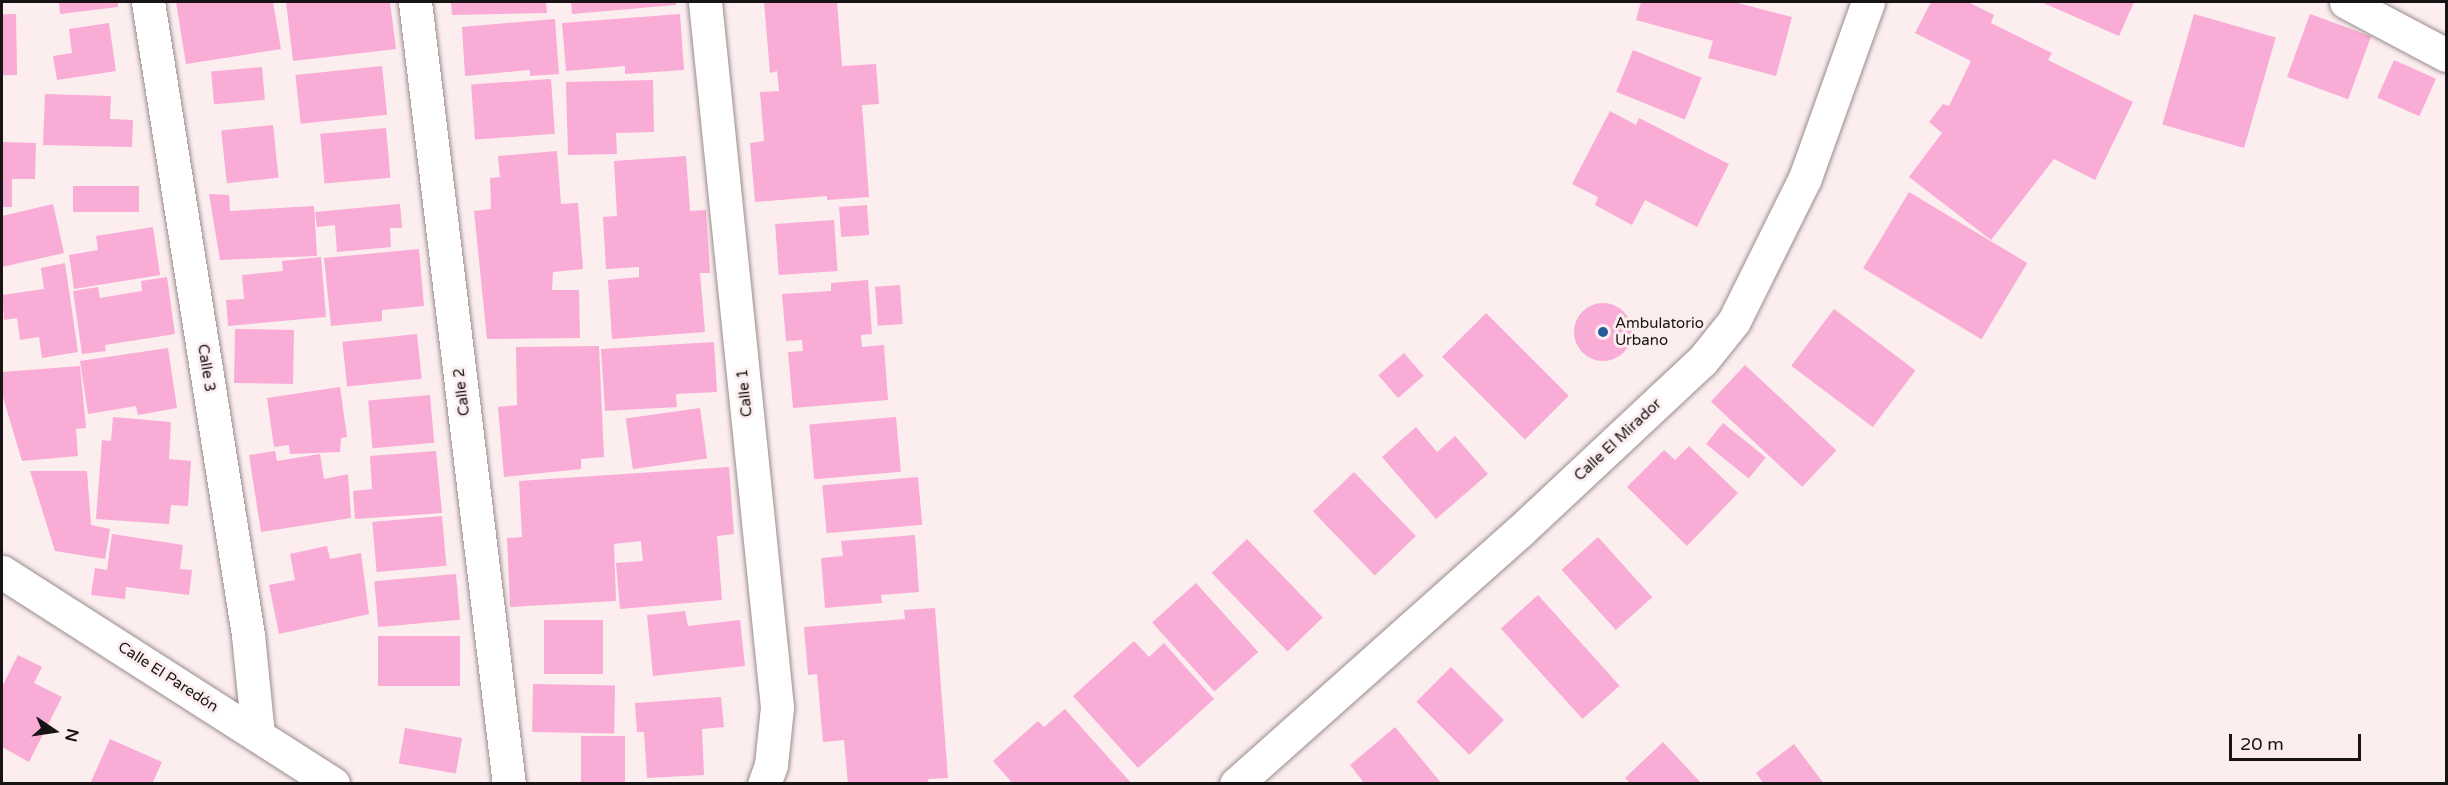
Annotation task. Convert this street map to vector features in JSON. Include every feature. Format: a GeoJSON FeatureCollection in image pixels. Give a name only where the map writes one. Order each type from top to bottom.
{"type":"FeatureCollection","features":[{"type":"Feature","properties":{"kind":"street","name":"Calle 3"},"geometry":{"type":"LineString","coordinates":[[148,2],[248,635],[258,735]]}},
{"type":"Feature","properties":{"kind":"street","name":"Calle 2"},"geometry":{"type":"LineString","coordinates":[[415,2],[509,783]]}},
{"type":"Feature","properties":{"kind":"street","name":"Calle 1"},"geometry":{"type":"LineString","coordinates":[[705,2],[777,707],[773,755],[764,783]]}},
{"type":"Feature","properties":{"kind":"street","name":"Calle El Mirador"},"geometry":{"type":"LineString","coordinates":[[1236,783],[1519,532],[1715,345],[1740,310],[1806,178],[1868,2]]}},
{"type":"Feature","properties":{"kind":"street"},"geometry":{"type":"LineString","coordinates":[[2346,2],[2446,55]]}},
{"type":"Feature","properties":{"kind":"street","name":"Calle El Paredón"},"geometry":{"type":"LineString","coordinates":[[2,572],[333,783]]}},
{"type":"Feature","properties":{"kind":"building"},"geometry":{"type":"Polygon","coordinates":[[[59,2],[118,2],[118,7],[60,14],[59,2]]]}},
{"type":"Feature","properties":{"kind":"building"},"geometry":{"type":"Polygon","coordinates":[[[176,2],[273,2],[281,49],[186,64],[176,2]]]}},
{"type":"Feature","properties":{"kind":"building"},"geometry":{"type":"Polygon","coordinates":[[[286,2],[390,2],[396,49],[293,61],[286,2]]]}},
{"type":"Feature","properties":{"kind":"building"},"geometry":{"type":"Polygon","coordinates":[[[451,2],[546,2],[547,13],[452,15],[451,2]]]}},
{"type":"Feature","properties":{"kind":"building"},"geometry":{"type":"Polygon","coordinates":[[[571,2],[676,2],[676,5],[572,14],[571,2]]]}},
{"type":"Feature","properties":{"kind":"building"},"geometry":{"type":"Polygon","coordinates":[[[764,2],[837,2],[842,66],[876,64],[879,104],[862,105],[869,197],[827,200],[827,196],[755,202],[750,143],[764,141],[760,92],[779,91],[777,71],[770,73],[764,2]]]}},
{"type":"Feature","properties":{"kind":"building"},"geometry":{"type":"Polygon","coordinates":[[[1641,2],[1734,2],[1792,17],[1776,76],[1708,58],[1713,41],[1636,20],[1641,2]]]}},
{"type":"Feature","properties":{"kind":"building"},"geometry":{"type":"Polygon","coordinates":[[[1931,2],[1968,2],[1994,15],[1991,23],[2052,53],[2048,60],[2133,102],[2095,180],[2054,159],[1991,240],[1909,177],[1942,133],[1929,122],[1943,104],[1949,106],[1971,61],[1915,33],[1931,2]]]}},
{"type":"Feature","properties":{"kind":"building"},"geometry":{"type":"Polygon","coordinates":[[[2041,2],[2134,2],[2119,36],[2041,2]]]}},
{"type":"Feature","properties":{"kind":"building"},"geometry":{"type":"Polygon","coordinates":[[[2,14],[16,14],[17,75],[3,75],[2,14]]]}},
{"type":"Feature","properties":{"kind":"building"},"geometry":{"type":"Polygon","coordinates":[[[680,14],[684,70],[625,74],[625,66],[566,71],[562,23],[680,14]]]}},
{"type":"Feature","properties":{"kind":"building"},"geometry":{"type":"Polygon","coordinates":[[[2194,14],[2276,37],[2244,148],[2162,125],[2194,14]]]}},
{"type":"Feature","properties":{"kind":"building"},"geometry":{"type":"Polygon","coordinates":[[[2310,14],[2371,36],[2348,99],[2287,77],[2310,14]]]}},
{"type":"Feature","properties":{"kind":"building"},"geometry":{"type":"Polygon","coordinates":[[[555,19],[559,74],[530,76],[530,70],[465,76],[462,27],[555,19]]]}},
{"type":"Feature","properties":{"kind":"building"},"geometry":{"type":"Polygon","coordinates":[[[109,23],[116,71],[57,80],[53,56],[72,53],[69,29],[109,23]]]}},
{"type":"Feature","properties":{"kind":"building"},"geometry":{"type":"Polygon","coordinates":[[[1633,50],[1702,78],[1685,119],[1616,92],[1633,50]]]}},
{"type":"Feature","properties":{"kind":"building"},"geometry":{"type":"Polygon","coordinates":[[[2394,60],[2436,79],[2419,116],[2377,97],[2394,60]]]}},
{"type":"Feature","properties":{"kind":"building"},"geometry":{"type":"Polygon","coordinates":[[[382,66],[387,115],[301,124],[295,75],[382,66]]]}},
{"type":"Feature","properties":{"kind":"building"},"geometry":{"type":"Polygon","coordinates":[[[262,67],[265,100],[214,104],[211,71],[262,67]]]}},
{"type":"Feature","properties":{"kind":"building"},"geometry":{"type":"Polygon","coordinates":[[[551,79],[555,134],[475,139],[471,85],[551,79]]]}},
{"type":"Feature","properties":{"kind":"building"},"geometry":{"type":"Polygon","coordinates":[[[653,80],[654,132],[616,133],[617,154],[568,155],[566,82],[653,80]]]}},
{"type":"Feature","properties":{"kind":"building"},"geometry":{"type":"Polygon","coordinates":[[[45,94],[111,96],[110,119],[133,120],[132,147],[43,145],[45,94]]]}},
{"type":"Feature","properties":{"kind":"building"},"geometry":{"type":"Polygon","coordinates":[[[1610,111],[1636,125],[1639,118],[1729,164],[1697,227],[1645,200],[1632,225],[1595,205],[1598,197],[1572,184],[1610,111]]]}},
{"type":"Feature","properties":{"kind":"building"},"geometry":{"type":"Polygon","coordinates":[[[273,125],[279,178],[227,183],[221,130],[273,125]]]}},
{"type":"Feature","properties":{"kind":"building"},"geometry":{"type":"Polygon","coordinates":[[[386,128],[390,178],[325,184],[320,134],[386,128]]]}},
{"type":"Feature","properties":{"kind":"building"},"geometry":{"type":"Polygon","coordinates":[[[2,142],[36,143],[35,179],[12,179],[12,207],[2,207],[2,142]]]}},
{"type":"Feature","properties":{"kind":"building"},"geometry":{"type":"Polygon","coordinates":[[[557,151],[561,204],[578,203],[583,269],[553,272],[552,290],[579,290],[580,338],[487,339],[474,211],[491,209],[490,178],[500,177],[498,156],[557,151]]]}},
{"type":"Feature","properties":{"kind":"building"},"geometry":{"type":"Polygon","coordinates":[[[686,156],[690,211],[706,210],[710,273],[700,273],[705,332],[612,339],[608,280],[639,277],[639,267],[606,269],[603,217],[617,216],[614,161],[686,156]]]}},
{"type":"Feature","properties":{"kind":"building"},"geometry":{"type":"Polygon","coordinates":[[[73,186],[139,186],[139,212],[73,212],[73,186]]]}},
{"type":"Feature","properties":{"kind":"building"},"geometry":{"type":"Polygon","coordinates":[[[1909,192],[2027,263],[1981,339],[1863,268],[1909,192]]]}},
{"type":"Feature","properties":{"kind":"building"},"geometry":{"type":"Polygon","coordinates":[[[209,194],[229,195],[230,211],[314,206],[317,256],[220,260],[209,194]]]}},
{"type":"Feature","properties":{"kind":"building"},"geometry":{"type":"Polygon","coordinates":[[[53,204],[64,253],[2,267],[2,216],[53,204]]]}},
{"type":"Feature","properties":{"kind":"building"},"geometry":{"type":"Polygon","coordinates":[[[400,204],[402,228],[390,228],[391,247],[337,252],[335,225],[317,227],[315,212],[400,204]]]}},
{"type":"Feature","properties":{"kind":"building"},"geometry":{"type":"Polygon","coordinates":[[[867,205],[869,235],[841,237],[839,207],[867,205]]]}},
{"type":"Feature","properties":{"kind":"building"},"geometry":{"type":"Polygon","coordinates":[[[834,220],[838,271],[779,275],[775,224],[834,220]]]}},
{"type":"Feature","properties":{"kind":"building"},"geometry":{"type":"Polygon","coordinates":[[[153,227],[160,275],[74,289],[69,255],[98,250],[96,236],[153,227]]]}},
{"type":"Feature","properties":{"kind":"building"},"geometry":{"type":"Polygon","coordinates":[[[419,249],[424,306],[382,310],[382,321],[331,326],[324,258],[419,249]]]}},
{"type":"Feature","properties":{"kind":"building"},"geometry":{"type":"Polygon","coordinates":[[[321,257],[326,317],[228,326],[226,300],[244,299],[242,275],[283,271],[282,261],[321,257]]]}},
{"type":"Feature","properties":{"kind":"building"},"geometry":{"type":"Polygon","coordinates":[[[65,263],[78,352],[42,358],[39,337],[20,340],[17,318],[4,320],[2,295],[44,289],[41,268],[65,263]]]}},
{"type":"Feature","properties":{"kind":"building"},"geometry":{"type":"Polygon","coordinates":[[[167,277],[175,334],[105,345],[106,351],[82,354],[73,291],[98,287],[100,298],[142,291],[141,281],[167,277]]]}},
{"type":"Feature","properties":{"kind":"building"},"geometry":{"type":"Polygon","coordinates":[[[868,280],[872,334],[861,335],[862,347],[884,345],[888,400],[793,408],[788,352],[803,351],[802,340],[786,341],[782,294],[831,291],[831,283],[868,280]]]}},
{"type":"Feature","properties":{"kind":"building"},"geometry":{"type":"Polygon","coordinates":[[[900,285],[903,324],[878,326],[875,287],[900,285]]]}},
{"type":"Feature","properties":{"kind":"building","name":"Ambulatorio Urbano"},"geometry":{"type":"Polygon","coordinates":[[[1603,303],[1614,305],[1627,316],[1632,332],[1630,343],[1619,356],[1603,361],[1592,359],[1579,348],[1574,332],[1576,321],[1587,308],[1603,303]]]}},
{"type":"Feature","properties":{"kind":"building"},"geometry":{"type":"Polygon","coordinates":[[[1834,309],[1915,370],[1873,427],[1791,366],[1834,309]]]}},
{"type":"Feature","properties":{"kind":"building"},"geometry":{"type":"Polygon","coordinates":[[[1486,313],[1569,396],[1525,440],[1442,357],[1486,313]]]}},
{"type":"Feature","properties":{"kind":"building"},"geometry":{"type":"Polygon","coordinates":[[[235,329],[294,330],[293,384],[234,383],[235,329]]]}},
{"type":"Feature","properties":{"kind":"building"},"geometry":{"type":"Polygon","coordinates":[[[417,334],[422,379],[347,387],[342,342],[417,334]]]}},
{"type":"Feature","properties":{"kind":"building"},"geometry":{"type":"Polygon","coordinates":[[[714,342],[717,392],[676,394],[677,407],[605,411],[601,349],[714,342]]]}},
{"type":"Feature","properties":{"kind":"building"},"geometry":{"type":"Polygon","coordinates":[[[599,346],[604,457],[581,459],[581,469],[504,477],[498,407],[517,405],[516,347],[599,346]]]}},
{"type":"Feature","properties":{"kind":"building"},"geometry":{"type":"Polygon","coordinates":[[[168,348],[177,408],[138,415],[136,406],[88,414],[80,361],[168,348]]]}},
{"type":"Feature","properties":{"kind":"building"},"geometry":{"type":"Polygon","coordinates":[[[1404,353],[1424,376],[1398,398],[1378,375],[1404,353]]]}},
{"type":"Feature","properties":{"kind":"building"},"geometry":{"type":"Polygon","coordinates":[[[1745,365],[1836,450],[1802,487],[1711,402],[1745,365]]]}},
{"type":"Feature","properties":{"kind":"building"},"geometry":{"type":"Polygon","coordinates":[[[80,366],[86,428],[76,429],[78,456],[22,461],[2,394],[2,372],[80,366]]]}},
{"type":"Feature","properties":{"kind":"building"},"geometry":{"type":"Polygon","coordinates":[[[340,387],[347,437],[341,438],[340,452],[290,454],[289,445],[274,447],[267,398],[340,387]]]}},
{"type":"Feature","properties":{"kind":"building"},"geometry":{"type":"Polygon","coordinates":[[[430,395],[434,443],[372,448],[368,400],[430,395]]]}},
{"type":"Feature","properties":{"kind":"building"},"geometry":{"type":"Polygon","coordinates":[[[700,408],[707,459],[633,469],[626,418],[700,408]]]}},
{"type":"Feature","properties":{"kind":"building"},"geometry":{"type":"Polygon","coordinates":[[[113,417],[171,422],[169,459],[191,461],[188,506],[171,505],[169,524],[96,519],[102,440],[111,441],[113,417]]]}},
{"type":"Feature","properties":{"kind":"building"},"geometry":{"type":"Polygon","coordinates":[[[896,417],[901,472],[814,479],[809,425],[896,417]]]}},
{"type":"Feature","properties":{"kind":"building"},"geometry":{"type":"Polygon","coordinates":[[[1723,423],[1766,458],[1749,479],[1706,444],[1723,423]]]}},
{"type":"Feature","properties":{"kind":"building"},"geometry":{"type":"Polygon","coordinates":[[[1416,427],[1437,452],[1455,436],[1488,474],[1436,519],[1382,457],[1416,427]]]}},
{"type":"Feature","properties":{"kind":"building"},"geometry":{"type":"Polygon","coordinates":[[[1689,446],[1738,493],[1687,546],[1627,487],[1664,450],[1675,460],[1689,446]]]}},
{"type":"Feature","properties":{"kind":"building"},"geometry":{"type":"Polygon","coordinates":[[[275,451],[277,461],[320,454],[324,479],[348,474],[351,518],[261,532],[249,455],[275,451]]]}},
{"type":"Feature","properties":{"kind":"building"},"geometry":{"type":"Polygon","coordinates":[[[436,451],[442,513],[355,519],[353,491],[372,489],[370,456],[436,451]]]}},
{"type":"Feature","properties":{"kind":"building"},"geometry":{"type":"Polygon","coordinates":[[[729,467],[734,534],[717,536],[722,600],[620,609],[616,563],[643,561],[641,541],[614,544],[616,601],[510,607],[507,538],[522,537],[519,481],[729,467]]]}},
{"type":"Feature","properties":{"kind":"building"},"geometry":{"type":"Polygon","coordinates":[[[30,471],[87,471],[91,525],[110,529],[105,559],[55,551],[30,471]]]}},
{"type":"Feature","properties":{"kind":"building"},"geometry":{"type":"Polygon","coordinates":[[[1354,472],[1416,536],[1375,576],[1313,512],[1354,472]]]}},
{"type":"Feature","properties":{"kind":"building"},"geometry":{"type":"Polygon","coordinates":[[[918,477],[922,525],[827,533],[822,485],[918,477]]]}},
{"type":"Feature","properties":{"kind":"building"},"geometry":{"type":"Polygon","coordinates":[[[442,516],[446,566],[377,572],[372,522],[442,516]]]}},
{"type":"Feature","properties":{"kind":"building"},"geometry":{"type":"Polygon","coordinates":[[[112,534],[183,545],[180,569],[192,570],[189,595],[126,587],[125,599],[91,595],[95,568],[107,570],[112,534]]]}},
{"type":"Feature","properties":{"kind":"building"},"geometry":{"type":"Polygon","coordinates":[[[915,535],[919,592],[881,595],[882,603],[825,608],[821,558],[843,556],[841,541],[915,535]]]}},
{"type":"Feature","properties":{"kind":"building"},"geometry":{"type":"Polygon","coordinates":[[[1598,537],[1652,597],[1616,630],[1562,570],[1598,537]]]}},
{"type":"Feature","properties":{"kind":"building"},"geometry":{"type":"Polygon","coordinates":[[[1247,539],[1323,617],[1287,651],[1212,573],[1247,539]]]}},
{"type":"Feature","properties":{"kind":"building"},"geometry":{"type":"Polygon","coordinates":[[[327,546],[330,559],[361,553],[369,614],[279,634],[269,585],[295,580],[290,554],[327,546]]]}},
{"type":"Feature","properties":{"kind":"building"},"geometry":{"type":"Polygon","coordinates":[[[456,574],[460,620],[378,627],[374,581],[456,574]]]}},
{"type":"Feature","properties":{"kind":"building"},"geometry":{"type":"Polygon","coordinates":[[[1196,583],[1258,652],[1214,692],[1152,622],[1196,583]]]}},
{"type":"Feature","properties":{"kind":"building"},"geometry":{"type":"Polygon","coordinates":[[[1538,595],[1620,686],[1582,719],[1501,628],[1538,595]]]}},
{"type":"Feature","properties":{"kind":"building"},"geometry":{"type":"Polygon","coordinates":[[[935,608],[948,778],[928,779],[929,784],[848,784],[844,740],[823,742],[817,674],[808,675],[804,627],[905,619],[904,610],[935,608]]]}},
{"type":"Feature","properties":{"kind":"building"},"geometry":{"type":"Polygon","coordinates":[[[685,611],[688,626],[740,620],[745,666],[653,676],[647,615],[685,611]]]}},
{"type":"Feature","properties":{"kind":"building"},"geometry":{"type":"Polygon","coordinates":[[[544,620],[603,620],[603,674],[544,674],[544,620]]]}},
{"type":"Feature","properties":{"kind":"building"},"geometry":{"type":"Polygon","coordinates":[[[378,636],[460,636],[460,686],[378,686],[378,636]]]}},
{"type":"Feature","properties":{"kind":"building"},"geometry":{"type":"Polygon","coordinates":[[[1134,641],[1149,657],[1164,643],[1214,699],[1138,768],[1073,696],[1134,641]]]}},
{"type":"Feature","properties":{"kind":"building"},"geometry":{"type":"Polygon","coordinates":[[[18,655],[42,667],[34,683],[62,697],[29,762],[2,747],[2,687],[18,655]]]}},
{"type":"Feature","properties":{"kind":"building"},"geometry":{"type":"Polygon","coordinates":[[[1451,667],[1504,720],[1469,755],[1416,702],[1451,667]]]}},
{"type":"Feature","properties":{"kind":"building"},"geometry":{"type":"Polygon","coordinates":[[[533,684],[615,685],[614,733],[532,732],[533,684]]]}},
{"type":"Feature","properties":{"kind":"building"},"geometry":{"type":"Polygon","coordinates":[[[721,697],[724,727],[702,729],[704,775],[647,778],[644,732],[637,732],[635,703],[721,697]]]}},
{"type":"Feature","properties":{"kind":"building"},"geometry":{"type":"Polygon","coordinates":[[[1065,709],[1132,784],[1013,784],[993,761],[1038,721],[1044,727],[1065,709]]]}},
{"type":"Feature","properties":{"kind":"building"},"geometry":{"type":"Polygon","coordinates":[[[1395,727],[1442,784],[1365,784],[1350,765],[1395,727]]]}},
{"type":"Feature","properties":{"kind":"building"},"geometry":{"type":"Polygon","coordinates":[[[405,728],[462,738],[456,774],[399,763],[405,728]]]}},
{"type":"Feature","properties":{"kind":"building"},"geometry":{"type":"Polygon","coordinates":[[[581,736],[625,736],[625,784],[581,784],[581,736]]]}},
{"type":"Feature","properties":{"kind":"building"},"geometry":{"type":"Polygon","coordinates":[[[110,739],[162,762],[152,784],[90,784],[110,739]]]}},
{"type":"Feature","properties":{"kind":"building"},"geometry":{"type":"Polygon","coordinates":[[[1663,742],[1702,784],[1631,784],[1625,778],[1663,742]]]}},
{"type":"Feature","properties":{"kind":"building"},"geometry":{"type":"Polygon","coordinates":[[[1794,744],[1824,784],[1764,784],[1756,773],[1794,744]]]}},
{"type":"Feature","properties":{"kind":"place","name":"Ambulatorio Urbano"},"geometry":{"type":"Point","coordinates":[1603,332]}}]}
